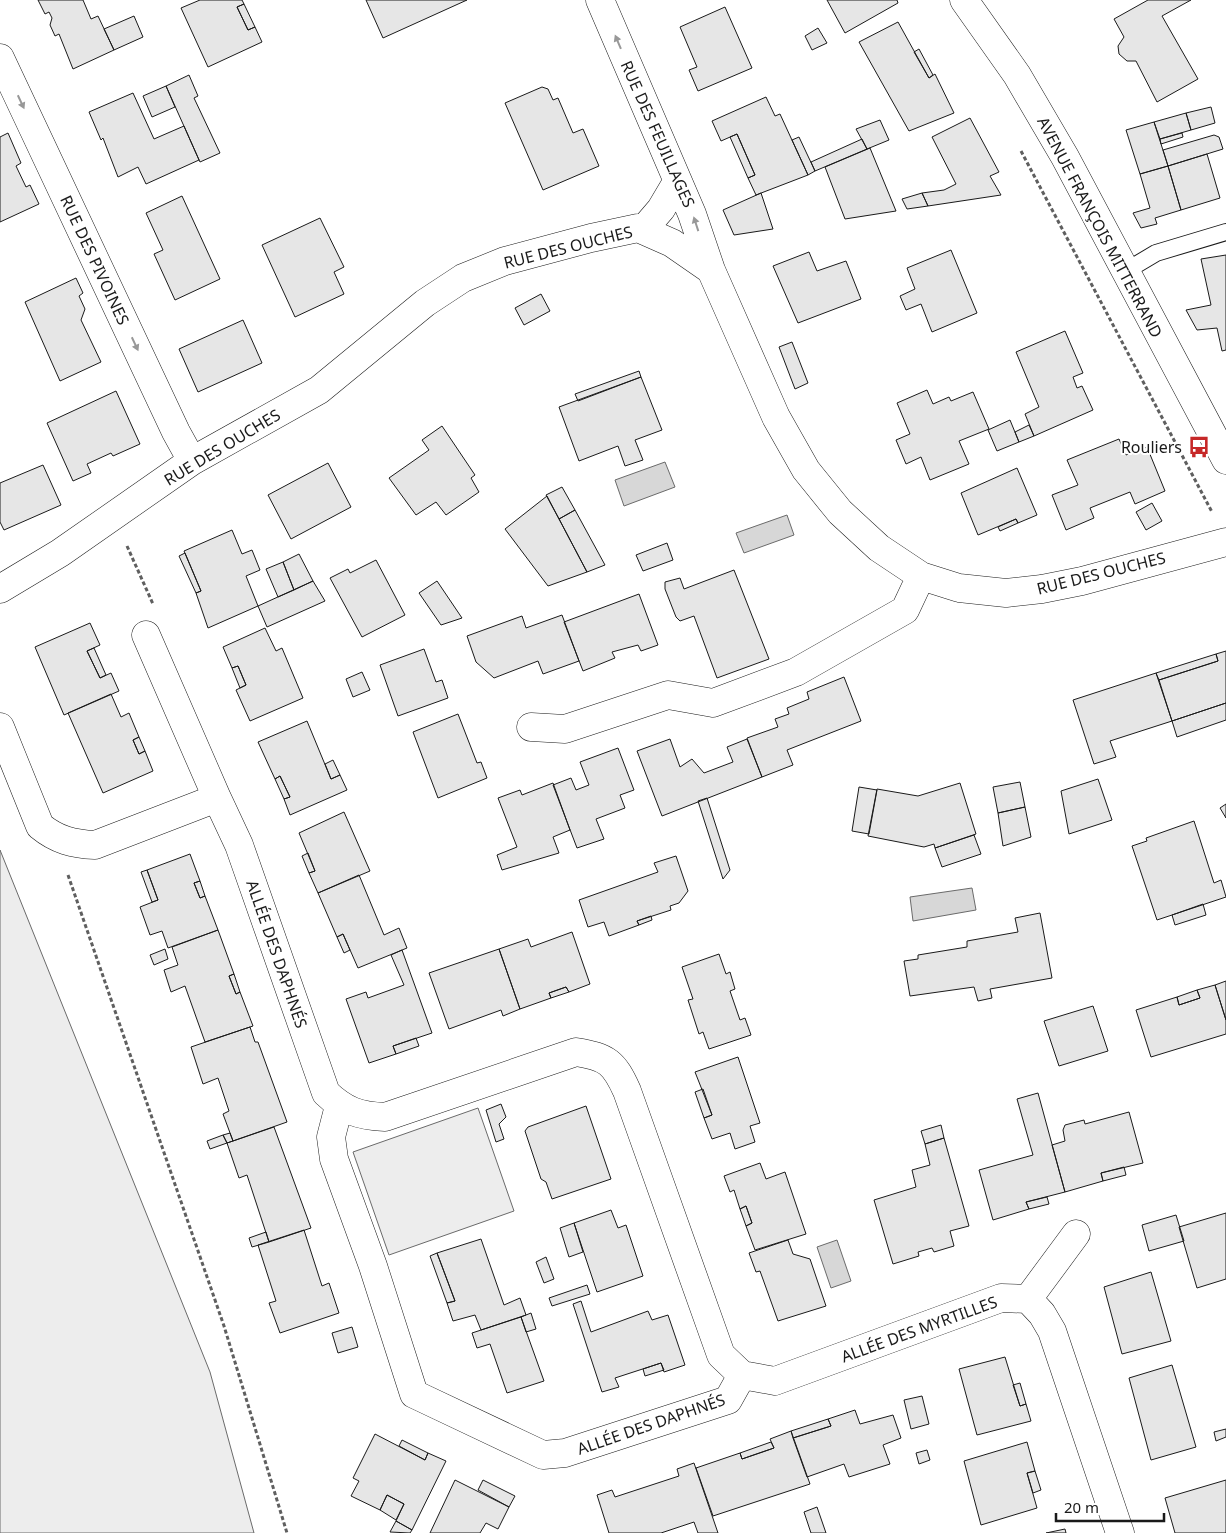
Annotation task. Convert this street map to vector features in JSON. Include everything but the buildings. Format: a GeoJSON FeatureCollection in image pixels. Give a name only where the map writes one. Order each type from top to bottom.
{"type":"FeatureCollection","features":[{"type":"Feature","properties":{"kind":"street","name":"RUE DES FEUILLAGES"},"geometry":{"type":"LineString","coordinates":[[600,0],[692,214],[711,270]]}},
{"type":"Feature","properties":{"kind":"street","name":"AVENUE FRANÇOIS MITTERRAND"},"geometry":{"type":"LineString","coordinates":[[964,0],[1017,75],[1064,157],[1226,460]]}},
{"type":"Feature","properties":{"kind":"street","name":"RUE DES PIVOINES"},"geometry":{"type":"LineString","coordinates":[[0,58],[176,432],[192,461]]}},
{"type":"Feature","properties":{"kind":"street"},"geometry":{"type":"LineString","coordinates":[[643,230],[661,209],[677,182]]}},
{"type":"Feature","properties":{"kind":"street","name":"RUE DES OUCHES"},"geometry":{"type":"LineString","coordinates":[[0,589],[60,553],[192,461],[319,390],[424,303],[463,278],[505,261],[591,238],[638,228],[672,243],[711,270],[776,417],[806,470],[840,512],[879,548],[921,576],[958,588],[1006,593],[1042,589],[1082,581],[1221,530]]}},
{"type":"Feature","properties":{"kind":"street"},"geometry":{"type":"LineString","coordinates":[[530,727],[565,730],[668,695],[713,703],[796,672],[905,610],[921,576]]}},
{"type":"Feature","properties":{"kind":"street","name":"ALLÉE DES DAPHNÉS"},"geometry":{"type":"LineString","coordinates":[[146,635],[239,845],[326,1093],[339,1106],[364,1116],[384,1117],[576,1052],[598,1055],[612,1063],[627,1091],[721,1356],[742,1375],[728,1400],[565,1453],[543,1455],[414,1394],[373,1266],[334,1159],[331,1137],[339,1106]]}},
{"type":"Feature","properties":{"kind":"street"},"geometry":{"type":"LineString","coordinates":[[0,727],[40,826],[54,837],[77,844],[95,845],[217,798]]}},
{"type":"Feature","properties":{"kind":"street"},"geometry":{"type":"LineString","coordinates":[[1076,1234],[1028,1299],[1042,1314],[1052,1331],[1120,1533]]}},
{"type":"Feature","properties":{"kind":"street","name":"ALLÉE DES MYRTILLES"},"geometry":{"type":"LineString","coordinates":[[742,1375],[775,1381],[1001,1298],[1028,1299]]}},
{"type":"Feature","properties":{"kind":"lane"},"geometry":{"type":"LineString","coordinates":[[1124,272],[1156,253],[1226,232]]}},
{"type":"Feature","properties":{"kind":"path"},"geometry":{"type":"LineString","coordinates":[[1017,144],[1221,530]]}},
{"type":"Feature","properties":{"kind":"path"},"geometry":{"type":"LineString","coordinates":[[114,516],[156,611],[146,635]]}},
{"type":"Feature","properties":{"kind":"path"},"geometry":{"type":"LineString","coordinates":[[54,837],[85,920],[224,1326],[287,1533]]}},
{"type":"Feature","properties":{"kind":"shaded area"},"geometry":{"type":"Polygon","coordinates":[[[665,462],[675,487],[624,506],[615,480],[665,462]]]}},
{"type":"Feature","properties":{"kind":"shaded area"},"geometry":{"type":"Polygon","coordinates":[[[787,515],[794,535],[744,553],[736,533],[787,515]]]}},
{"type":"Feature","properties":{"kind":"shaded area"},"geometry":{"type":"Polygon","coordinates":[[[0,850],[210,1372],[254,1533],[0,1533],[0,850]]]}},
{"type":"Feature","properties":{"kind":"shaded area"},"geometry":{"type":"Polygon","coordinates":[[[972,888],[976,910],[913,921],[910,897],[972,888]]]}},
{"type":"Feature","properties":{"kind":"shaded area"},"geometry":{"type":"Polygon","coordinates":[[[478,1108],[514,1211],[389,1255],[353,1152],[478,1108]]]}},
{"type":"Feature","properties":{"kind":"shaded area"},"geometry":{"type":"Polygon","coordinates":[[[837,1240],[851,1281],[831,1288],[817,1247],[837,1240]]]}},
{"type":"Feature","properties":{"kind":"place","name":"Rouliers"},"geometry":{"type":"Point","coordinates":[1199,447]}}]}
